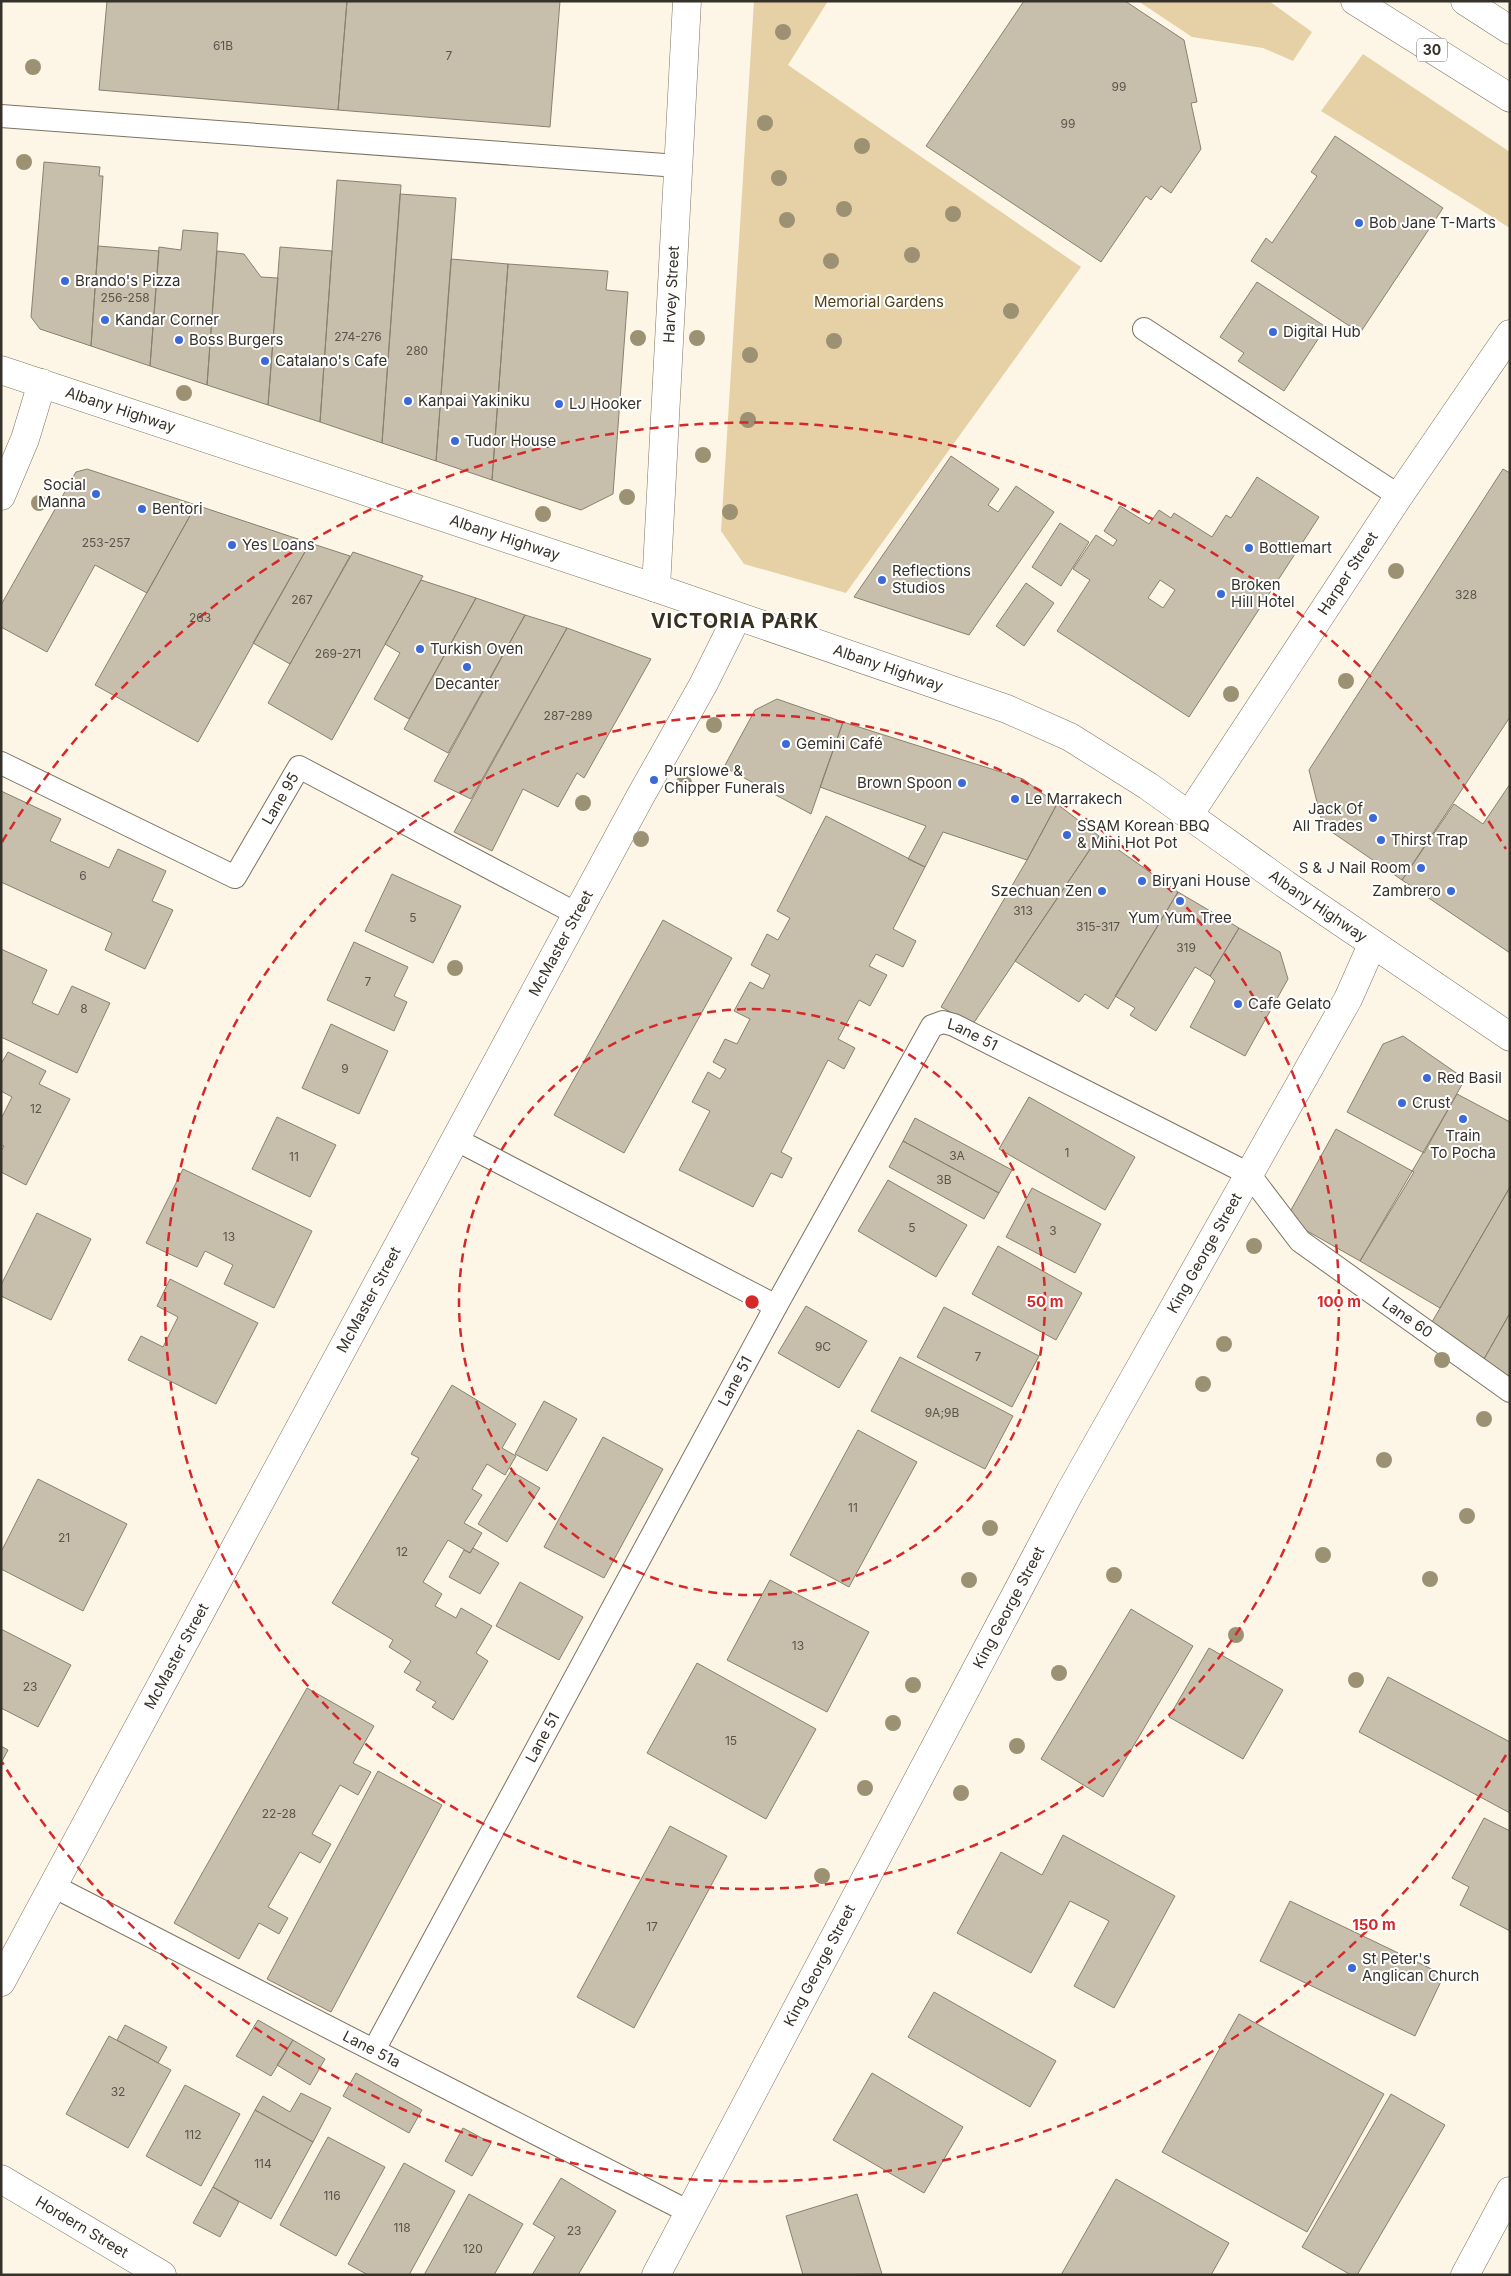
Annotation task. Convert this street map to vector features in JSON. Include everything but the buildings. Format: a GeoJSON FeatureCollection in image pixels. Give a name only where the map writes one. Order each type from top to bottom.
{"type":"FeatureCollection","features":[{"type":"Feature","properties":{"kind":"main road","name":"Harvey Street"},"geometry":{"type":"LineString","coordinates":[[656,588],[687,1]]}},
{"type":"Feature","properties":{"kind":"main road","name":"30"},"geometry":{"type":"LineString","coordinates":[[1355,1],[1510,98]]}},
{"type":"Feature","properties":{"kind":"main road"},"geometry":{"type":"LineString","coordinates":[[1465,1],[1510,30]]}},
{"type":"Feature","properties":{"kind":"main road","name":"Harper Street"},"geometry":{"type":"LineString","coordinates":[[1189,815],[1399,496],[1510,334]]}},
{"type":"Feature","properties":{"kind":"main road","name":"Albany Highway"},"geometry":{"type":"LineString","coordinates":[[1,370],[656,588],[1007,709],[1070,737],[1148,786],[1372,945],[1510,1037]]}},
{"type":"Feature","properties":{"kind":"main road"},"geometry":{"type":"LineString","coordinates":[[1,496],[25,439],[42,383]]}},
{"type":"Feature","properties":{"kind":"main road","name":"McMaster Street"},"geometry":{"type":"LineString","coordinates":[[1,1982],[455,1139],[704,685],[737,617]]}},
{"type":"Feature","properties":{"kind":"main road","name":"King George Street"},"geometry":{"type":"LineString","coordinates":[[656,2275],[1070,1492],[1348,999],[1372,945]]}},
{"type":"Feature","properties":{"kind":"main road","name":"Hordern Street"},"geometry":{"type":"LineString","coordinates":[[1,2179],[162,2275]]}},
{"type":"Feature","properties":{"kind":"main road"},"geometry":{"type":"LineString","coordinates":[[1465,2275],[1510,2191]]}},
{"type":"Feature","properties":{"kind":"lane"},"geometry":{"type":"LineString","coordinates":[[1,116],[678,166]]}},
{"type":"Feature","properties":{"kind":"lane"},"geometry":{"type":"LineString","coordinates":[[1144,329],[1399,496]]}},
{"type":"Feature","properties":{"kind":"lane","name":"Lane 95"},"geometry":{"type":"LineString","coordinates":[[1,763],[235,877],[299,767],[577,914]]}},
{"type":"Feature","properties":{"kind":"lane","name":"Lane 51"},"geometry":{"type":"LineString","coordinates":[[374,2050],[776,1306],[932,1026],[943,1022],[954,1025],[1249,1174]]}},
{"type":"Feature","properties":{"kind":"lane"},"geometry":{"type":"LineString","coordinates":[[455,1139],[776,1306]]}},
{"type":"Feature","properties":{"kind":"lane","name":"Lane 60"},"geometry":{"type":"LineString","coordinates":[[1249,1174],[1300,1241],[1510,1391]]}},
{"type":"Feature","properties":{"kind":"lane","name":"Lane 51a"},"geometry":{"type":"LineString","coordinates":[[53,1886],[689,2212]]}},
{"type":"Feature","properties":{"kind":"green space","name":"Memorial Gardens"},"geometry":{"type":"Polygon","coordinates":[[[754,1],[828,1],[788,65],[1081,267],[846,593],[744,564],[721,531],[754,1]]]}},
{"type":"Feature","properties":{"kind":"green space"},"geometry":{"type":"Polygon","coordinates":[[[1138,1],[1269,1],[1312,32],[1293,61],[1263,48],[1192,37],[1138,1]]]}},
{"type":"Feature","properties":{"kind":"green space"},"geometry":{"type":"Polygon","coordinates":[[[1363,54],[1510,152],[1510,228],[1321,111],[1363,54]]]}},
{"type":"Feature","properties":{"kind":"place","name":"Bob Jane T-Marts"},"geometry":{"type":"Point","coordinates":[1359,223]}},
{"type":"Feature","properties":{"kind":"place","name":"Brando's Pizza"},"geometry":{"type":"Point","coordinates":[65,281]}},
{"type":"Feature","properties":{"kind":"place","name":"Kandar Corner"},"geometry":{"type":"Point","coordinates":[105,320]}},
{"type":"Feature","properties":{"kind":"place","name":"Digital Hub"},"geometry":{"type":"Point","coordinates":[1273,332]}},
{"type":"Feature","properties":{"kind":"place","name":"Boss Burgers"},"geometry":{"type":"Point","coordinates":[179,340]}},
{"type":"Feature","properties":{"kind":"place","name":"Catalano's Cafe"},"geometry":{"type":"Point","coordinates":[265,361]}},
{"type":"Feature","properties":{"kind":"place","name":"Kanpai Yakiniku"},"geometry":{"type":"Point","coordinates":[408,401]}},
{"type":"Feature","properties":{"kind":"place","name":"LJ Hooker"},"geometry":{"type":"Point","coordinates":[559,404]}},
{"type":"Feature","properties":{"kind":"place","name":"Tudor House"},"geometry":{"type":"Point","coordinates":[455,441]}},
{"type":"Feature","properties":{"kind":"place","name":"Social Manna"},"geometry":{"type":"Point","coordinates":[96,494]}},
{"type":"Feature","properties":{"kind":"place","name":"Bentori"},"geometry":{"type":"Point","coordinates":[142,509]}},
{"type":"Feature","properties":{"kind":"place","name":"Yes Loans"},"geometry":{"type":"Point","coordinates":[232,545]}},
{"type":"Feature","properties":{"kind":"place","name":"Bottlemart"},"geometry":{"type":"Point","coordinates":[1249,548]}},
{"type":"Feature","properties":{"kind":"place","name":"Reflections Studios"},"geometry":{"type":"Point","coordinates":[882,580]}},
{"type":"Feature","properties":{"kind":"place","name":"Broken Hill Hotel"},"geometry":{"type":"Point","coordinates":[1221,594]}},
{"type":"Feature","properties":{"kind":"place","name":"Turkish Oven"},"geometry":{"type":"Point","coordinates":[420,649]}},
{"type":"Feature","properties":{"kind":"place","name":"Decanter"},"geometry":{"type":"Point","coordinates":[467,667]}},
{"type":"Feature","properties":{"kind":"place","name":"Gemini Café"},"geometry":{"type":"Point","coordinates":[786,744]}},
{"type":"Feature","properties":{"kind":"place","name":"Purslowe & Chipper Funerals"},"geometry":{"type":"Point","coordinates":[654,780]}},
{"type":"Feature","properties":{"kind":"place","name":"Brown Spoon"},"geometry":{"type":"Point","coordinates":[962,783]}},
{"type":"Feature","properties":{"kind":"place","name":"Le Marrakech"},"geometry":{"type":"Point","coordinates":[1015,799]}},
{"type":"Feature","properties":{"kind":"place","name":"Jack Of All Trades"},"geometry":{"type":"Point","coordinates":[1373,818]}},
{"type":"Feature","properties":{"kind":"place","name":"SSAM Korean BBQ & Mini Hot Pot"},"geometry":{"type":"Point","coordinates":[1067,835]}},
{"type":"Feature","properties":{"kind":"place","name":"Thirst Trap"},"geometry":{"type":"Point","coordinates":[1381,840]}},
{"type":"Feature","properties":{"kind":"place","name":"S & J Nail Room"},"geometry":{"type":"Point","coordinates":[1421,868]}},
{"type":"Feature","properties":{"kind":"place","name":"Biryani House"},"geometry":{"type":"Point","coordinates":[1142,881]}},
{"type":"Feature","properties":{"kind":"place","name":"Szechuan Zen"},"geometry":{"type":"Point","coordinates":[1102,891]}},
{"type":"Feature","properties":{"kind":"place","name":"Zambrero"},"geometry":{"type":"Point","coordinates":[1451,891]}},
{"type":"Feature","properties":{"kind":"place","name":"Yum Yum Tree"},"geometry":{"type":"Point","coordinates":[1180,901]}},
{"type":"Feature","properties":{"kind":"place","name":"Cafe Gelato"},"geometry":{"type":"Point","coordinates":[1238,1004]}},
{"type":"Feature","properties":{"kind":"place","name":"Red Basil"},"geometry":{"type":"Point","coordinates":[1427,1078]}},
{"type":"Feature","properties":{"kind":"place","name":"Crust"},"geometry":{"type":"Point","coordinates":[1402,1103]}},
{"type":"Feature","properties":{"kind":"place","name":"Train To Pocha"},"geometry":{"type":"Point","coordinates":[1463,1119]}},
{"type":"Feature","properties":{"kind":"place","name":"St Peter's Anglican Church"},"geometry":{"type":"Point","coordinates":[1352,1968]}},
{"type":"Feature","properties":{"kind":"district","name":"VICTORIA PARK"},"geometry":{"type":"Point","coordinates":[735,621]}}]}
